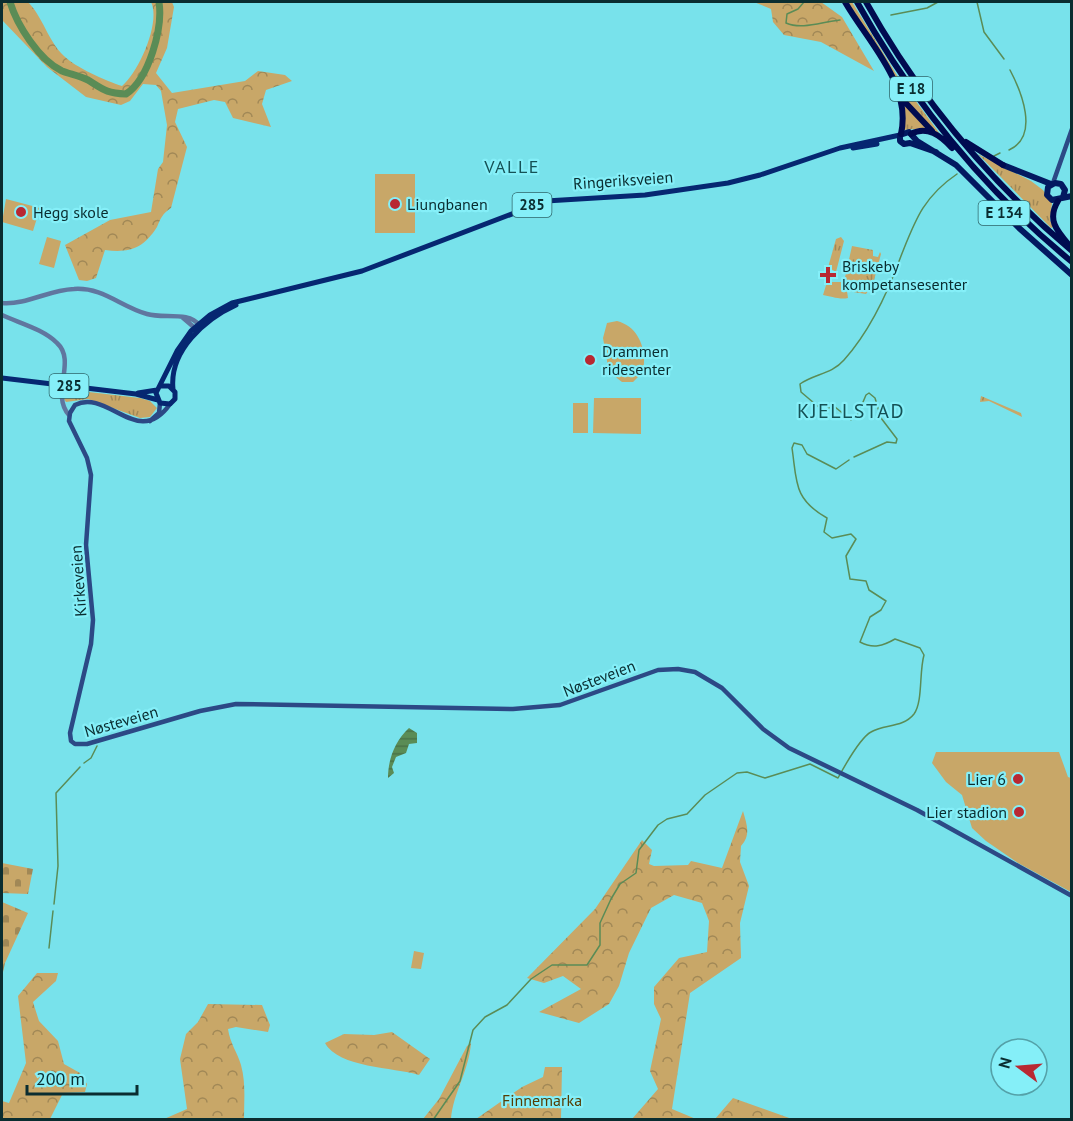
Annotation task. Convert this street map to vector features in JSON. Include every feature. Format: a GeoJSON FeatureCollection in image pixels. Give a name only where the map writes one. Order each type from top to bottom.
{"type":"FeatureCollection","features":[{"type":"Feature","properties":{"kind":"highway","name":"E 18"},"geometry":{"type":"LineString","coordinates":[[845,2],[895,82],[902,98],[934,133],[976,170],[1035,230],[1071,262]]}},
{"type":"Feature","properties":{"kind":"highway","name":"E 18"},"geometry":{"type":"LineString","coordinates":[[857,2],[905,80],[976,170]]}},
{"type":"Feature","properties":{"kind":"highway","name":"E 18"},"geometry":{"type":"LineString","coordinates":[[866,2],[906,68],[945,121],[1002,187],[1071,249]]}},
{"type":"Feature","properties":{"kind":"highway","name":"E 18"},"geometry":{"type":"LineString","coordinates":[[901,137],[902,98]]}},
{"type":"Feature","properties":{"kind":"highway","name":"E 18"},"geometry":{"type":"LineString","coordinates":[[945,121],[974,148],[1003,165],[1067,191]]}},
{"type":"Feature","properties":{"kind":"highway"},"geometry":{"type":"LineString","coordinates":[[911,138],[922,130],[934,133]]}},
{"type":"Feature","properties":{"kind":"highway","name":"E 134"},"geometry":{"type":"LineString","coordinates":[[911,138],[901,137],[905,131],[911,138],[961,169],[1014,224],[1071,275]]}},
{"type":"Feature","properties":{"kind":"highway","name":"E 18"},"geometry":{"type":"LineString","coordinates":[[1036,180],[1047,191],[1051,199],[1061,199]]}},
{"type":"Feature","properties":{"kind":"highway"},"geometry":{"type":"LineString","coordinates":[[1047,191],[1052,184]]}},
{"type":"Feature","properties":{"kind":"highway"},"geometry":{"type":"LineString","coordinates":[[1061,199],[1067,191]]}},
{"type":"Feature","properties":{"kind":"highway","name":"E 18"},"geometry":{"type":"LineString","coordinates":[[1061,199],[1053,210],[1052,220],[1071,249]]}},
{"type":"Feature","properties":{"kind":"main road"},"geometry":{"type":"LineString","coordinates":[[1052,184],[1071,129]]}},
{"type":"Feature","properties":{"kind":"main road","name":"Ringeriksveien"},"geometry":{"type":"LineString","coordinates":[[160,388],[177,351],[198,327],[242,301],[358,273],[546,201],[645,195],[728,183],[837,150],[901,137]]}},
{"type":"Feature","properties":{"kind":"main road"},"geometry":{"type":"LineString","coordinates":[[1059,168],[1067,191]]}},
{"type":"Feature","properties":{"kind":"main road","name":"Ringeriksveien"},"geometry":{"type":"LineString","coordinates":[[173,389],[173,378],[179,358],[198,327]]}},
{"type":"Feature","properties":{"kind":"main road","name":"285"},"geometry":{"type":"LineString","coordinates":[[2,378],[136,394],[170,404],[176,397],[173,389],[160,388],[136,394]]}},
{"type":"Feature","properties":{"kind":"main road","name":"285"},"geometry":{"type":"LineString","coordinates":[[159,402],[160,388]]}},
{"type":"Feature","properties":{"kind":"main road"},"geometry":{"type":"LineString","coordinates":[[69,415],[73,408],[88,402],[137,421],[150,421],[160,417],[170,404]]}},
{"type":"Feature","properties":{"kind":"main road"},"geometry":{"type":"LineString","coordinates":[[150,421],[159,412],[159,402]]}},
{"type":"Feature","properties":{"kind":"main road","name":"Kirkeveien"},"geometry":{"type":"LineString","coordinates":[[69,415],[70,425],[87,459],[92,483],[86,545],[93,627],[70,732],[71,741],[76,745]]}},
{"type":"Feature","properties":{"kind":"main road","name":"Nøsteveien"},"geometry":{"type":"LineString","coordinates":[[76,745],[87,744],[210,708],[236,704],[546,708],[572,702],[649,672],[678,669],[695,672],[716,683],[781,743],[926,814],[1071,896]]}},
{"type":"Feature","properties":{"kind":"street"},"geometry":{"type":"LineString","coordinates":[[2,303],[29,301],[66,290],[87,290],[109,296],[147,314],[183,317],[198,327]]}},
{"type":"Feature","properties":{"kind":"street","name":"Kirkeveien"},"geometry":{"type":"LineString","coordinates":[[2,315],[57,342],[63,352],[62,401],[69,415]]}},
{"type":"Feature","properties":{"kind":"street"},"geometry":{"type":"LineString","coordinates":[[62,401],[73,408]]}},
{"type":"Feature","properties":{"kind":"green space"},"geometry":{"type":"Polygon","coordinates":[[[2,2],[28,2],[64,56],[75,65],[122,86],[135,70],[147,46],[153,22],[151,2],[172,2],[174,7],[167,48],[156,73],[172,93],[245,81],[258,71],[285,75],[292,81],[266,90],[262,104],[271,127],[233,118],[225,102],[214,100],[178,109],[175,122],[187,147],[171,208],[162,216],[152,234],[141,245],[121,251],[105,250],[96,278],[87,281],[79,280],[65,245],[110,220],[151,212],[158,169],[163,162],[167,125],[161,91],[156,85],[143,84],[130,101],[121,105],[86,97],[47,67],[2,20],[2,2]]]}},
{"type":"Feature","properties":{"kind":"green space"},"geometry":{"type":"Polygon","coordinates":[[[754,2],[821,2],[842,17],[874,71],[821,42],[784,35],[773,22],[771,9],[754,2]]]}},
{"type":"Feature","properties":{"kind":"green space"},"geometry":{"type":"Polygon","coordinates":[[[848,2],[852,2],[898,77],[940,134],[934,131],[903,97],[848,2]]]}},
{"type":"Feature","properties":{"kind":"green space"},"geometry":{"type":"Polygon","coordinates":[[[905,104],[927,128],[903,130],[905,104]]]}},
{"type":"Feature","properties":{"kind":"green space"},"geometry":{"type":"Polygon","coordinates":[[[978,154],[1031,181],[1043,190],[1052,203],[1050,220],[1053,227],[1051,228],[978,154]]]}},
{"type":"Feature","properties":{"kind":"green space","name":"Liungbanen"},"geometry":{"type":"Polygon","coordinates":[[[375,174],[415,174],[415,233],[375,233],[375,174]]]}},
{"type":"Feature","properties":{"kind":"green space","name":"Hegg skole"},"geometry":{"type":"Polygon","coordinates":[[[6,199],[40,208],[33,231],[2,222],[6,199]]]}},
{"type":"Feature","properties":{"kind":"green space"},"geometry":{"type":"Polygon","coordinates":[[[47,237],[61,241],[54,268],[39,264],[47,237]]]}},
{"type":"Feature","properties":{"kind":"green space"},"geometry":{"type":"Polygon","coordinates":[[[841,237],[844,241],[836,272],[831,269],[827,271],[836,239],[841,237]]]}},
{"type":"Feature","properties":{"kind":"green space"},"geometry":{"type":"Polygon","coordinates":[[[852,246],[873,250],[873,256],[878,257],[880,252],[873,284],[866,294],[847,291],[848,298],[823,295],[827,282],[844,282],[852,246]]]}},
{"type":"Feature","properties":{"kind":"green space"},"geometry":{"type":"Polygon","coordinates":[[[617,321],[625,324],[636,334],[643,348],[643,372],[633,382],[622,382],[609,372],[603,338],[607,323],[617,321]]]}},
{"type":"Feature","properties":{"kind":"green space"},"geometry":{"type":"Polygon","coordinates":[[[63,389],[140,398],[150,401],[157,408],[150,417],[140,418],[88,399],[66,402],[63,389]]]}},
{"type":"Feature","properties":{"kind":"green space"},"geometry":{"type":"Polygon","coordinates":[[[981,396],[1021,413],[1022,417],[989,401],[980,402],[981,396]]]}},
{"type":"Feature","properties":{"kind":"green space"},"geometry":{"type":"Polygon","coordinates":[[[594,398],[641,398],[641,434],[593,433],[594,398]]]}},
{"type":"Feature","properties":{"kind":"green space"},"geometry":{"type":"Polygon","coordinates":[[[573,403],[588,403],[588,433],[573,433],[573,403]]]}},
{"type":"Feature","properties":{"kind":"green space","name":"Lier stadion"},"geometry":{"type":"Polygon","coordinates":[[[936,752],[1059,752],[1068,777],[1071,778],[1071,892],[1018,863],[986,841],[972,828],[962,795],[946,782],[932,763],[936,752]]]}},
{"type":"Feature","properties":{"kind":"green space"},"geometry":{"type":"Polygon","coordinates":[[[743,811],[747,834],[741,846],[740,862],[749,886],[740,923],[741,958],[690,993],[672,1109],[696,1119],[632,1119],[658,1089],[650,1071],[661,1019],[654,1004],[654,987],[679,958],[707,952],[709,921],[702,903],[674,895],[651,908],[629,953],[619,986],[609,1004],[579,1023],[539,1012],[581,989],[563,976],[544,983],[527,978],[595,909],[642,840],[652,850],[649,864],[654,866],[688,865],[691,861],[722,868],[743,811]]]}},
{"type":"Feature","properties":{"kind":"green space"},"geometry":{"type":"Polygon","coordinates":[[[2,863],[33,869],[28,894],[2,893],[2,863]]]}},
{"type":"Feature","properties":{"kind":"green space"},"geometry":{"type":"Polygon","coordinates":[[[2,902],[28,913],[5,963],[2,977],[2,902]]]}},
{"type":"Feature","properties":{"kind":"green space"},"geometry":{"type":"Polygon","coordinates":[[[414,951],[424,953],[421,969],[411,968],[414,951]]]}},
{"type":"Feature","properties":{"kind":"green space"},"geometry":{"type":"Polygon","coordinates":[[[37,973],[58,973],[56,981],[33,1002],[39,1021],[58,1041],[64,1064],[80,1073],[87,1084],[85,1092],[63,1093],[50,1119],[2,1119],[2,1101],[9,1103],[26,1063],[18,996],[37,973]]]}},
{"type":"Feature","properties":{"kind":"green space"},"geometry":{"type":"Polygon","coordinates":[[[208,1004],[262,1005],[270,1025],[268,1032],[236,1027],[228,1029],[243,1072],[244,1119],[164,1119],[187,1109],[180,1059],[186,1034],[198,1022],[208,1004]]]}},
{"type":"Feature","properties":{"kind":"green space"},"geometry":{"type":"Polygon","coordinates":[[[392,1032],[430,1059],[419,1075],[354,1062],[332,1051],[325,1043],[344,1034],[374,1035],[392,1032]]]}},
{"type":"Feature","properties":{"kind":"green space","name":"Finnemarka"},"geometry":{"type":"Polygon","coordinates":[[[471,1043],[470,1053],[452,1109],[451,1119],[423,1119],[439,1099],[467,1046],[471,1043]]]}},
{"type":"Feature","properties":{"kind":"green space","name":"Finnemarka"},"geometry":{"type":"Polygon","coordinates":[[[545,1067],[562,1067],[561,1119],[476,1119],[522,1087],[543,1077],[545,1067]]]}},
{"type":"Feature","properties":{"kind":"green space"},"geometry":{"type":"Polygon","coordinates":[[[733,1098],[792,1119],[715,1119],[733,1098]]]}},
{"type":"Feature","properties":{"kind":"shaded area"},"geometry":{"type":"Polygon","coordinates":[[[409,728],[417,733],[417,743],[409,744],[406,753],[396,757],[392,767],[394,773],[388,778],[393,751],[409,728]]]}},
{"type":"Feature","properties":{"kind":"waterway"},"geometry":{"type":"LineString","coordinates":[[10,2],[30,41],[53,66],[82,77],[106,90],[126,94],[141,77],[153,52],[159,25],[159,2]]}},
{"type":"Feature","properties":{"kind":"waterway"},"geometry":{"type":"LineString","coordinates":[[804,2],[798,9],[787,14],[786,23],[805,26],[840,20]]}},
{"type":"Feature","properties":{"kind":"waterway"},"geometry":{"type":"LineString","coordinates":[[891,15],[927,8],[938,2]]}},
{"type":"Feature","properties":{"kind":"waterway"},"geometry":{"type":"LineString","coordinates":[[977,2],[984,32],[1004,59]]}},
{"type":"Feature","properties":{"kind":"waterway"},"geometry":{"type":"LineString","coordinates":[[1009,150],[1024,135],[1026,124],[1023,101],[1010,70]]}},
{"type":"Feature","properties":{"kind":"waterway"},"geometry":{"type":"LineString","coordinates":[[994,156],[1000,153]]}},
{"type":"Feature","properties":{"kind":"waterway"},"geometry":{"type":"LineString","coordinates":[[854,457],[887,442],[896,443],[897,439],[881,418],[875,398],[869,393],[866,395],[857,416],[851,420],[835,407],[821,409],[801,392],[800,384],[839,365],[862,337],[884,297],[921,210],[936,192],[957,174]]}},
{"type":"Feature","properties":{"kind":"waterway"},"geometry":{"type":"LineString","coordinates":[[433,1120],[460,1081],[473,1030],[485,1017],[507,1005],[531,979],[552,965],[587,965],[600,945],[600,923],[611,899],[620,884],[636,873],[639,850],[658,825],[667,819],[687,814],[705,795],[737,773],[747,772],[765,778],[810,764],[838,778],[867,735],[904,722],[914,714],[919,702],[924,655],[920,648],[895,639],[878,646],[860,642],[870,617],[881,610],[886,601],[869,590],[866,581],[850,579],[846,556],[856,539],[851,534],[832,538],[824,532],[827,518],[808,504],[802,496],[796,480],[792,448],[794,443],[802,445],[807,454],[836,469],[849,460]]}},
{"type":"Feature","properties":{"kind":"waterway"},"geometry":{"type":"LineString","coordinates":[[84,763],[91,758],[97,746]]}},
{"type":"Feature","properties":{"kind":"waterway"},"geometry":{"type":"LineString","coordinates":[[54,904],[58,866],[56,793],[80,767]]}},
{"type":"Feature","properties":{"kind":"waterway"},"geometry":{"type":"LineString","coordinates":[[49,948],[53,911]]}},
{"type":"Feature","properties":{"kind":"place","name":"Liungbanen"},"geometry":{"type":"Point","coordinates":[395,204]}},
{"type":"Feature","properties":{"kind":"place","name":"Hegg skole"},"geometry":{"type":"Point","coordinates":[21,212]}},
{"type":"Feature","properties":{"kind":"place","name":"Briskeby kompetansesenter"},"geometry":{"type":"Point","coordinates":[828,275]}},
{"type":"Feature","properties":{"kind":"place","name":"Drammen ridesenter"},"geometry":{"type":"Point","coordinates":[590,360]}},
{"type":"Feature","properties":{"kind":"place","name":"Lier 6"},"geometry":{"type":"Point","coordinates":[1018,779]}},
{"type":"Feature","properties":{"kind":"place","name":"Lier stadion"},"geometry":{"type":"Point","coordinates":[1019,812]}},
{"type":"Feature","properties":{"kind":"district","name":"VALLE"},"geometry":{"type":"Point","coordinates":[512,167]}},
{"type":"Feature","properties":{"kind":"district","name":"KJELLSTAD"},"geometry":{"type":"Point","coordinates":[851,411]}}]}
